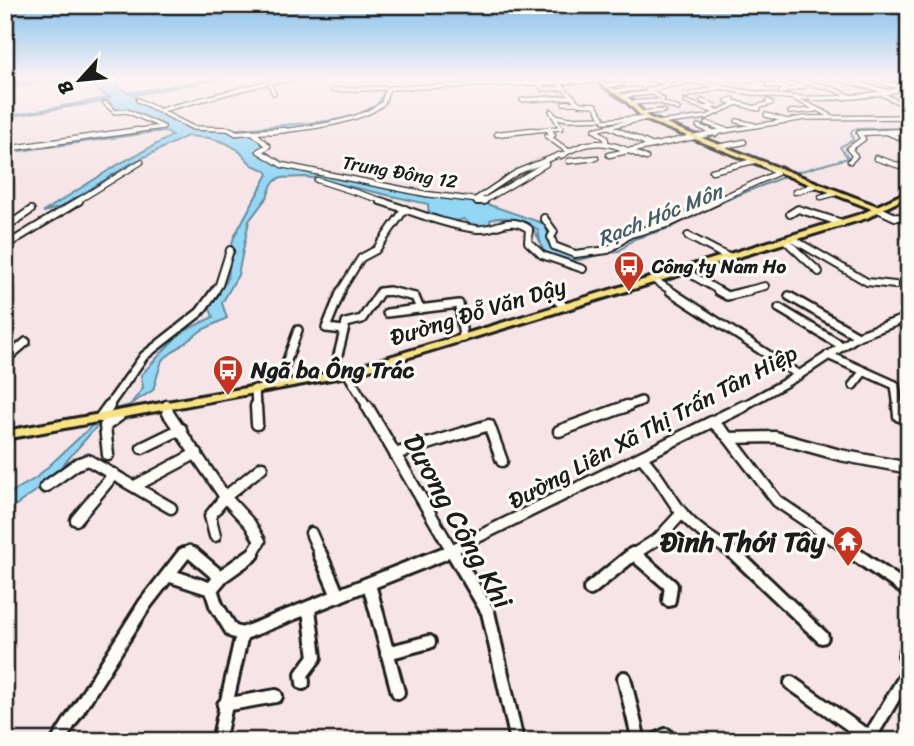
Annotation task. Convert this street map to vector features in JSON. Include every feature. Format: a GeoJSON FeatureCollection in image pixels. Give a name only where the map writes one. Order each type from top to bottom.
{"type":"FeatureCollection","features":[{"type":"Feature","properties":{"kind":"main road"},"geometry":{"type":"LineString","coordinates":[[639,112],[658,123],[880,210]]}},
{"type":"Feature","properties":{"kind":"main road","name":"Đường Đỗ Văn Dậy"},"geometry":{"type":"LineString","coordinates":[[5,435],[347,373],[842,223],[880,210],[908,194]]}},
{"type":"Feature","properties":{"kind":"street"},"geometry":{"type":"LineString","coordinates":[[5,149],[163,127],[128,112],[114,112]]}},
{"type":"Feature","properties":{"kind":"street"},"geometry":{"type":"LineString","coordinates":[[164,112],[193,128],[220,128],[236,133],[254,133],[339,122],[367,112]]}},
{"type":"Feature","properties":{"kind":"street"},"geometry":{"type":"LineString","coordinates":[[236,133],[256,127],[338,118],[357,112]]}},
{"type":"Feature","properties":{"kind":"street"},"geometry":{"type":"LineString","coordinates":[[552,112],[566,133]]}},
{"type":"Feature","properties":{"kind":"street"},"geometry":{"type":"LineString","coordinates":[[554,116],[601,119],[603,117],[599,112]]}},
{"type":"Feature","properties":{"kind":"street"},"geometry":{"type":"LineString","coordinates":[[604,121],[660,112]]}},
{"type":"Feature","properties":{"kind":"street"},"geometry":{"type":"LineString","coordinates":[[658,123],[701,119],[717,112]]}},
{"type":"Feature","properties":{"kind":"street"},"geometry":{"type":"LineString","coordinates":[[758,117],[777,112]]}},
{"type":"Feature","properties":{"kind":"street"},"geometry":{"type":"LineString","coordinates":[[822,112],[832,116]]}},
{"type":"Feature","properties":{"kind":"street"},"geometry":{"type":"LineString","coordinates":[[876,112],[887,116]]}},
{"type":"Feature","properties":{"kind":"street"},"geometry":{"type":"LineString","coordinates":[[579,113],[583,119],[599,129]]}},
{"type":"Feature","properties":{"kind":"street"},"geometry":{"type":"LineString","coordinates":[[615,113],[619,119]]}},
{"type":"Feature","properties":{"kind":"street"},"geometry":{"type":"LineString","coordinates":[[685,113],[701,119]]}},
{"type":"Feature","properties":{"kind":"street"},"geometry":{"type":"LineString","coordinates":[[667,115],[679,119]]}},
{"type":"Feature","properties":{"kind":"street"},"geometry":{"type":"LineString","coordinates":[[766,115],[790,121]]}},
{"type":"Feature","properties":{"kind":"street"},"geometry":{"type":"LineString","coordinates":[[643,116],[626,124],[594,130],[605,137],[606,141],[646,158]]}},
{"type":"Feature","properties":{"kind":"street"},"geometry":{"type":"LineString","coordinates":[[609,155],[672,141],[790,121],[832,116],[909,117]]}},
{"type":"Feature","properties":{"kind":"street"},"geometry":{"type":"LineString","coordinates":[[744,117],[737,121],[760,126]]}},
{"type":"Feature","properties":{"kind":"street"},"geometry":{"type":"LineString","coordinates":[[706,123],[729,131]]}},
{"type":"Feature","properties":{"kind":"street"},"geometry":{"type":"LineString","coordinates":[[626,124],[633,127]]}},
{"type":"Feature","properties":{"kind":"street"},"geometry":{"type":"LineString","coordinates":[[698,126],[716,134]]}},
{"type":"Feature","properties":{"kind":"street"},"geometry":{"type":"LineString","coordinates":[[608,127],[653,146]]}},
{"type":"Feature","properties":{"kind":"street"},"geometry":{"type":"LineString","coordinates":[[496,134],[561,128]]}},
{"type":"Feature","properties":{"kind":"street"},"geometry":{"type":"LineString","coordinates":[[548,129],[553,135],[547,136],[568,151]]}},
{"type":"Feature","properties":{"kind":"street"},"geometry":{"type":"LineString","coordinates":[[881,130],[909,141]]}},
{"type":"Feature","properties":{"kind":"street"},"geometry":{"type":"LineString","coordinates":[[850,161],[855,156],[849,149],[863,139],[859,133],[881,130],[909,131]]}},
{"type":"Feature","properties":{"kind":"street","name":"Trung Đông 12"},"geometry":{"type":"LineString","coordinates":[[254,133],[268,146],[259,148],[259,151],[282,165],[426,194],[475,200],[533,163],[606,141]]}},
{"type":"Feature","properties":{"kind":"street"},"geometry":{"type":"LineString","coordinates":[[660,136],[672,141]]}},
{"type":"Feature","properties":{"kind":"street"},"geometry":{"type":"LineString","coordinates":[[718,147],[744,142]]}},
{"type":"Feature","properties":{"kind":"street"},"geometry":{"type":"LineString","coordinates":[[561,156],[574,166]]}},
{"type":"Feature","properties":{"kind":"street"},"geometry":{"type":"LineString","coordinates":[[569,161],[596,158]]}},
{"type":"Feature","properties":{"kind":"street"},"geometry":{"type":"LineString","coordinates":[[876,158],[909,169]]}},
{"type":"Feature","properties":{"kind":"street"},"geometry":{"type":"LineString","coordinates":[[712,171],[754,161]]}},
{"type":"Feature","properties":{"kind":"street"},"geometry":{"type":"LineString","coordinates":[[5,246],[141,162]]}},
{"type":"Feature","properties":{"kind":"street"},"geometry":{"type":"LineString","coordinates":[[544,218],[554,232],[551,237],[554,246],[586,254],[608,250],[630,234],[670,223],[777,173],[763,164]]}},
{"type":"Feature","properties":{"kind":"street"},"geometry":{"type":"LineString","coordinates":[[317,180],[436,222],[457,223],[478,230],[496,227],[503,222],[522,224],[529,229],[528,242],[537,252],[583,269]]}},
{"type":"Feature","properties":{"kind":"street"},"geometry":{"type":"LineString","coordinates":[[795,192],[816,185]]}},
{"type":"Feature","properties":{"kind":"street"},"geometry":{"type":"LineString","coordinates":[[821,197],[836,193]]}},
{"type":"Feature","properties":{"kind":"street"},"geometry":{"type":"LineString","coordinates":[[344,330],[326,328],[344,282],[361,258],[376,250],[405,209]]}},
{"type":"Feature","properties":{"kind":"street"},"geometry":{"type":"LineString","coordinates":[[790,214],[798,209],[842,223]]}},
{"type":"Feature","properties":{"kind":"street"},"geometry":{"type":"LineString","coordinates":[[5,228],[31,210]]}},
{"type":"Feature","properties":{"kind":"street"},"geometry":{"type":"LineString","coordinates":[[880,210],[895,217],[909,218]]}},
{"type":"Feature","properties":{"kind":"street"},"geometry":{"type":"LineString","coordinates":[[688,236],[728,257]]}},
{"type":"Feature","properties":{"kind":"street"},"geometry":{"type":"LineString","coordinates":[[788,239],[818,272]]}},
{"type":"Feature","properties":{"kind":"street"},"geometry":{"type":"LineString","coordinates":[[788,239],[867,282],[895,285]]}},
{"type":"Feature","properties":{"kind":"street"},"geometry":{"type":"LineString","coordinates":[[102,416],[144,356],[200,312],[219,285],[230,250]]}},
{"type":"Feature","properties":{"kind":"street"},"geometry":{"type":"LineString","coordinates":[[685,271],[727,296],[765,286]]}},
{"type":"Feature","properties":{"kind":"street"},"geometry":{"type":"LineString","coordinates":[[654,280],[799,374]]}},
{"type":"Feature","properties":{"kind":"street"},"geometry":{"type":"LineString","coordinates":[[333,375],[346,322],[362,319],[382,291],[415,297],[420,309]]}},
{"type":"Feature","properties":{"kind":"street"},"geometry":{"type":"LineString","coordinates":[[548,293],[565,307]]}},
{"type":"Feature","properties":{"kind":"street"},"geometry":{"type":"LineString","coordinates":[[789,296],[858,336]]}},
{"type":"Feature","properties":{"kind":"street"},"geometry":{"type":"LineString","coordinates":[[387,313],[459,304],[463,338]]}},
{"type":"Feature","properties":{"kind":"street"},"geometry":{"type":"LineString","coordinates":[[779,308],[842,346]]}},
{"type":"Feature","properties":{"kind":"street","name":"Đường Liên Xã Thị Trấn Tân Hiệp"},"geometry":{"type":"LineString","coordinates":[[242,634],[452,551],[713,422],[799,374],[858,336],[906,320]]}},
{"type":"Feature","properties":{"kind":"street"},"geometry":{"type":"LineString","coordinates":[[278,385],[298,330]]}},
{"type":"Feature","properties":{"kind":"street"},"geometry":{"type":"LineString","coordinates":[[5,360],[26,342]]}},
{"type":"Feature","properties":{"kind":"street"},"geometry":{"type":"LineString","coordinates":[[828,355],[895,385],[899,416]]}},
{"type":"Feature","properties":{"kind":"street"},"geometry":{"type":"LineString","coordinates":[[853,385],[864,371]]}},
{"type":"Feature","properties":{"kind":"street","name":"Dương Công Khi"},"geometry":{"type":"LineString","coordinates":[[347,373],[488,612],[517,741]]}},
{"type":"Feature","properties":{"kind":"street"},"geometry":{"type":"LineString","coordinates":[[254,389],[257,424]]}},
{"type":"Feature","properties":{"kind":"street"},"geometry":{"type":"LineString","coordinates":[[559,431],[641,401]]}},
{"type":"Feature","properties":{"kind":"street"},"geometry":{"type":"LineString","coordinates":[[167,405],[168,412],[225,497],[250,524],[260,541],[256,552],[219,577],[211,589]]}},
{"type":"Feature","properties":{"kind":"street"},"geometry":{"type":"LineString","coordinates":[[108,455],[105,426],[127,412]]}},
{"type":"Feature","properties":{"kind":"street"},"geometry":{"type":"LineString","coordinates":[[713,422],[729,438],[777,500],[909,591]]}},
{"type":"Feature","properties":{"kind":"street"},"geometry":{"type":"LineString","coordinates":[[394,454],[489,425],[502,461]]}},
{"type":"Feature","properties":{"kind":"street"},"geometry":{"type":"LineString","coordinates":[[142,448],[181,429]]}},
{"type":"Feature","properties":{"kind":"street"},"geometry":{"type":"LineString","coordinates":[[729,438],[775,437],[840,455],[909,468]]}},
{"type":"Feature","properties":{"kind":"street"},"geometry":{"type":"LineString","coordinates":[[135,486],[197,453]]}},
{"type":"Feature","properties":{"kind":"street"},"geometry":{"type":"LineString","coordinates":[[642,458],[653,469],[682,513],[705,535],[741,558],[822,637]]}},
{"type":"Feature","properties":{"kind":"street"},"geometry":{"type":"LineString","coordinates":[[45,487],[77,464],[89,460],[135,486],[145,496],[171,508]]}},
{"type":"Feature","properties":{"kind":"street"},"geometry":{"type":"LineString","coordinates":[[215,536],[210,516],[225,497],[261,467]]}},
{"type":"Feature","properties":{"kind":"street"},"geometry":{"type":"LineString","coordinates":[[76,520],[114,474]]}},
{"type":"Feature","properties":{"kind":"street"},"geometry":{"type":"LineString","coordinates":[[590,589],[659,538],[682,513]]}},
{"type":"Feature","properties":{"kind":"street"},"geometry":{"type":"LineString","coordinates":[[311,533],[338,596]]}},
{"type":"Feature","properties":{"kind":"street"},"geometry":{"type":"LineString","coordinates":[[58,741],[145,604],[190,551],[219,577]]}},
{"type":"Feature","properties":{"kind":"street"},"geometry":{"type":"LineString","coordinates":[[634,554],[643,567],[661,576],[671,586],[669,600]]}},
{"type":"Feature","properties":{"kind":"street"},"geometry":{"type":"LineString","coordinates":[[168,575],[211,589]]}},
{"type":"Feature","properties":{"kind":"street"},"geometry":{"type":"LineString","coordinates":[[369,584],[398,692]]}},
{"type":"Feature","properties":{"kind":"street"},"geometry":{"type":"LineString","coordinates":[[211,589],[216,605],[232,631],[242,634],[218,741]]}},
{"type":"Feature","properties":{"kind":"street"},"geometry":{"type":"LineString","coordinates":[[303,683],[302,674],[315,657],[309,609]]}},
{"type":"Feature","properties":{"kind":"street"},"geometry":{"type":"LineString","coordinates":[[387,653],[429,642]]}},
{"type":"Feature","properties":{"kind":"street"},"geometry":{"type":"LineString","coordinates":[[909,644],[905,656],[909,664]]}},
{"type":"Feature","properties":{"kind":"street"},"geometry":{"type":"LineString","coordinates":[[791,683],[861,732],[871,735],[909,671]]}},
{"type":"Feature","properties":{"kind":"street"},"geometry":{"type":"LineString","coordinates":[[624,678],[639,741]]}},
{"type":"Feature","properties":{"kind":"street"},"geometry":{"type":"LineString","coordinates":[[224,705],[276,696]]}},
{"type":"Feature","properties":{"kind":"water"},"geometry":{"type":"Polygon","coordinates":[[[131,112],[161,112],[198,130],[236,130],[312,123],[368,112],[324,123],[252,133],[266,147],[257,151],[276,164],[422,196],[484,203],[545,224],[552,248],[590,257],[572,260],[548,255],[542,249],[537,229],[514,219],[495,218],[490,220],[491,226],[474,228],[464,219],[450,222],[429,216],[428,204],[307,177],[279,178],[272,184],[267,197],[249,221],[238,275],[222,303],[227,318],[202,330],[162,360],[153,390],[131,404],[143,388],[141,375],[180,333],[213,317],[209,305],[227,280],[235,252],[231,247],[234,237],[268,174],[252,165],[238,150],[226,143],[187,136],[128,165],[62,207],[43,212],[117,165],[172,136],[166,132],[155,132],[5,153],[5,150],[163,128],[131,112]]]}},
{"type":"Feature","properties":{"kind":"water"},"geometry":{"type":"Polygon","coordinates":[[[129,405],[98,425],[47,483],[5,513],[5,496],[36,478],[97,421],[115,409],[129,405]]]}},
{"type":"Feature","properties":{"kind":"waterway","name":"Rạch Hóc Môn"},"geometry":{"type":"LineString","coordinates":[[794,173],[848,158],[840,147],[853,140],[851,132],[854,129],[909,128]]}},
{"type":"Feature","properties":{"kind":"waterway","name":"Rạch Hóc Môn"},"geometry":{"type":"LineString","coordinates":[[719,203],[788,175]]}},
{"type":"Feature","properties":{"kind":"waterway","name":"Rạch Hóc Môn"},"geometry":{"type":"LineString","coordinates":[[585,258],[619,251],[634,239],[670,228],[695,215]]}},
{"type":"Feature","properties":{"kind":"waterway","name":"Rạch Hóc Môn"},"geometry":{"type":"LineString","coordinates":[[532,226],[541,243]]}},
{"type":"Feature","properties":{"kind":"place","name":"Công ty Nam Ho"},"geometry":{"type":"Point","coordinates":[629,293]}},
{"type":"Feature","properties":{"kind":"place","name":"Ngã ba Ông Trác"},"geometry":{"type":"Point","coordinates":[228,397]}},
{"type":"Feature","properties":{"kind":"place","name":"Đình Thới Tây"},"geometry":{"type":"Point","coordinates":[848,568]}}]}
